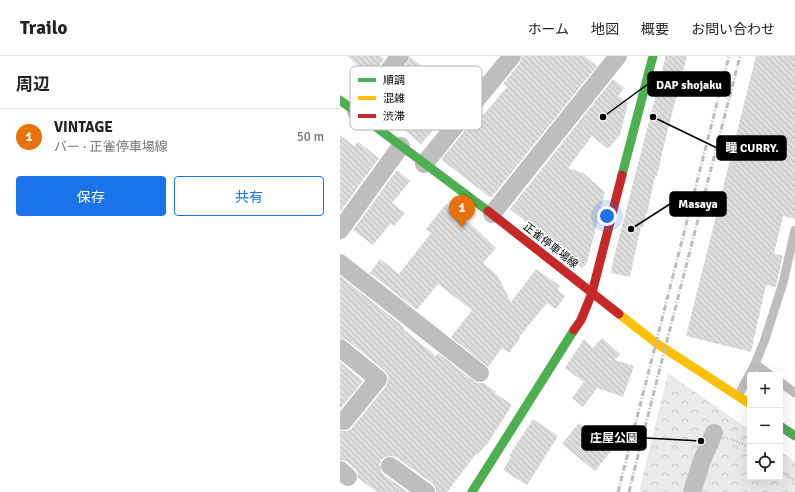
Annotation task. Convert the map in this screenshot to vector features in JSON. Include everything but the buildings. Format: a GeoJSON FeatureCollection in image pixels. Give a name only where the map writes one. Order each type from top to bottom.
{"type":"FeatureCollection","features":[{"type":"Feature","properties":{"kind":"main road"},"geometry":{"type":"LineString","coordinates":[[472,492],[581,320],[592,294],[653,56]]}},
{"type":"Feature","properties":{"kind":"main road","name":"正雀停車場線"},"geometry":{"type":"LineString","coordinates":[[340,100],[350,108]]}},
{"type":"Feature","properties":{"kind":"main road","name":"正雀停車場線"},"geometry":{"type":"LineString","coordinates":[[380,130],[492,214],[656,343],[747,402]]}},
{"type":"Feature","properties":{"kind":"main road"},"geometry":{"type":"LineString","coordinates":[[783,428],[795,436]]}},
{"type":"Feature","properties":{"kind":"street"},"geometry":{"type":"LineString","coordinates":[[392,66],[400,56]]}},
{"type":"Feature","properties":{"kind":"street"},"geometry":{"type":"LineString","coordinates":[[482,93],[512,56]]}},
{"type":"Feature","properties":{"kind":"street"},"geometry":{"type":"LineString","coordinates":[[492,214],[618,56]]}},
{"type":"Feature","properties":{"kind":"street"},"geometry":{"type":"LineString","coordinates":[[424,164],[452,130]]}},
{"type":"Feature","properties":{"kind":"street"},"geometry":{"type":"LineString","coordinates":[[340,230],[401,146]]}},
{"type":"Feature","properties":{"kind":"street"},"geometry":{"type":"LineString","coordinates":[[340,263],[480,373]]}},
{"type":"Feature","properties":{"kind":"street"},"geometry":{"type":"LineString","coordinates":[[340,348],[378,379],[344,421]]}},
{"type":"Feature","properties":{"kind":"street"},"geometry":{"type":"LineString","coordinates":[[692,492],[702,460],[714,433]]}},
{"type":"Feature","properties":{"kind":"street"},"geometry":{"type":"LineString","coordinates":[[390,466],[426,492]]}},
{"type":"Feature","properties":{"kind":"lane"},"geometry":{"type":"LineString","coordinates":[[738,396],[755,364],[764,342],[783,284],[795,230]]}},
{"type":"Feature","properties":{"kind":"lane"},"geometry":{"type":"LineString","coordinates":[[755,364],[766,372]]}},
{"type":"Feature","properties":{"kind":"lane"},"geometry":{"type":"LineString","coordinates":[[783,384],[795,393]]}},
{"type":"Feature","properties":{"kind":"path"},"geometry":{"type":"LineString","coordinates":[[783,473],[795,481]]}},
{"type":"Feature","properties":{"kind":"green space"},"geometry":{"type":"Polygon","coordinates":[[[668,373],[747,428],[747,480],[783,480],[783,453],[795,462],[795,492],[639,492],[668,373]]]}},
{"type":"Feature","properties":{"kind":"railway"},"geometry":{"type":"LineString","coordinates":[[618,492],[729,56]]}},
{"type":"Feature","properties":{"kind":"railway"},"geometry":{"type":"LineString","coordinates":[[629,492],[740,56]]}},
{"type":"Feature","properties":{"kind":"traffic: fast"},"geometry":{"type":"LineString","coordinates":[[622,175],[653,56]]}},
{"type":"Feature","properties":{"kind":"traffic: fast"},"geometry":{"type":"LineString","coordinates":[[340,100],[350,108]]}},
{"type":"Feature","properties":{"kind":"traffic: fast"},"geometry":{"type":"LineString","coordinates":[[380,130],[488,211]]}},
{"type":"Feature","properties":{"kind":"traffic: fast"},"geometry":{"type":"LineString","coordinates":[[472,492],[574,330]]}},
{"type":"Feature","properties":{"kind":"traffic: fast"},"geometry":{"type":"LineString","coordinates":[[783,428],[795,436]]}},
{"type":"Feature","properties":{"kind":"traffic: slow"},"geometry":{"type":"LineString","coordinates":[[619,314],[656,343],[747,402]]}},
{"type":"Feature","properties":{"kind":"traffic: jam"},"geometry":{"type":"LineString","coordinates":[[574,330],[581,320],[592,293],[622,175]]}},
{"type":"Feature","properties":{"kind":"traffic: jam"},"geometry":{"type":"LineString","coordinates":[[488,211],[619,314]]}},
{"type":"Feature","properties":{"kind":"place","name":"DAP shojaku"},"geometry":{"type":"Point","coordinates":[603,117]}},
{"type":"Feature","properties":{"kind":"place","name":"瞳 CURRY."},"geometry":{"type":"Point","coordinates":[653,117]}},
{"type":"Feature","properties":{"kind":"place","name":"VINTAGE"},"geometry":{"type":"Point","coordinates":[462,228]}},
{"type":"Feature","properties":{"kind":"place","name":"Masaya"},"geometry":{"type":"Point","coordinates":[631,229]}},
{"type":"Feature","properties":{"kind":"place","name":"庄屋公園"},"geometry":{"type":"Point","coordinates":[701,441]}}]}
